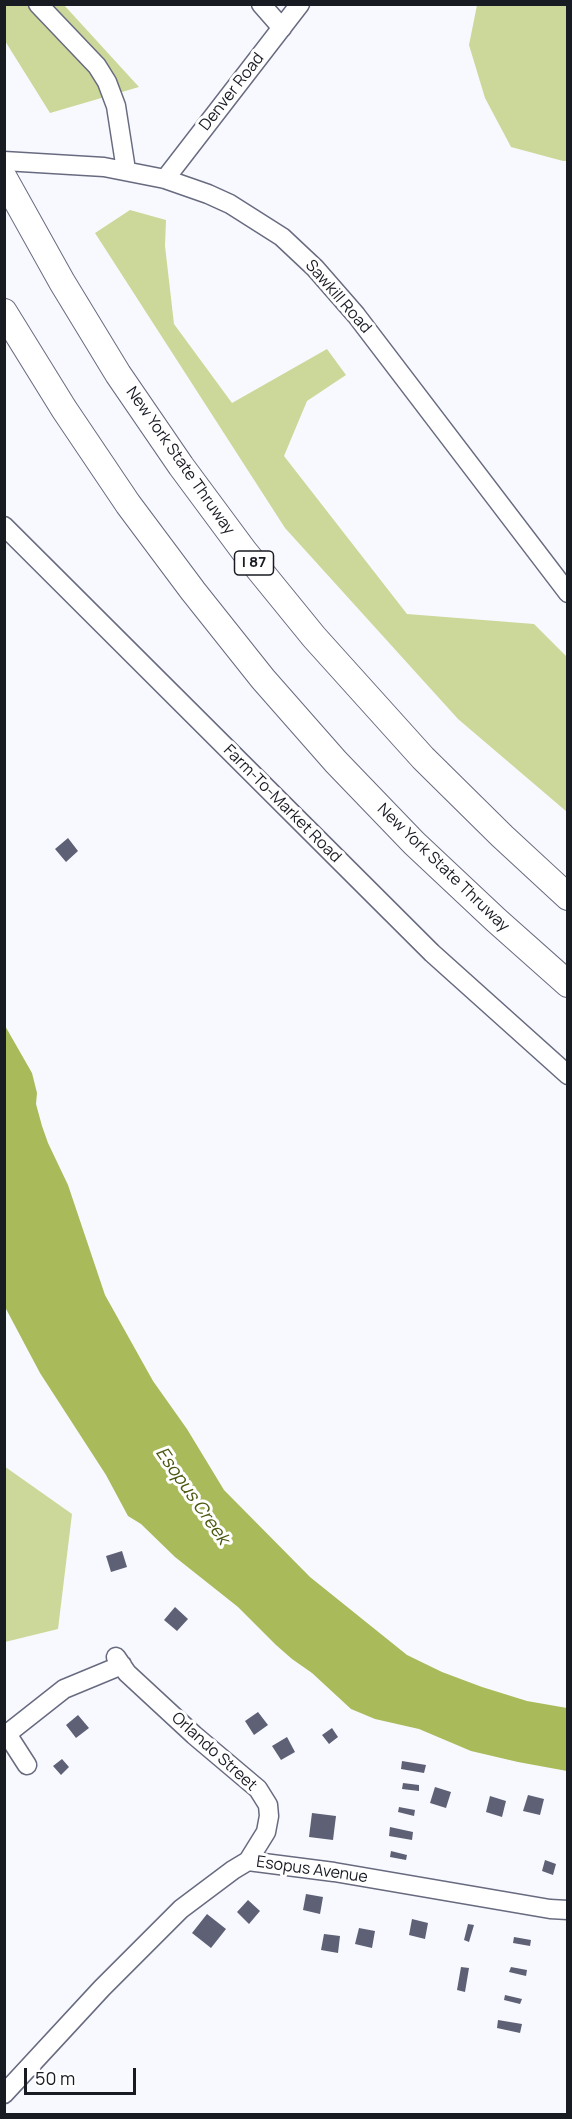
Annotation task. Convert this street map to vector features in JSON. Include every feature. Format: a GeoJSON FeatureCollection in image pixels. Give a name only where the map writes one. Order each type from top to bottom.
{"type":"FeatureCollection","features":[{"type":"Feature","properties":{"kind":"highway","name":"New York State Thruway"},"geometry":{"type":"LineString","coordinates":[[4,178],[57,273],[118,374],[181,466],[244,551],[314,637],[408,742],[567,897]]}},
{"type":"Feature","properties":{"kind":"highway","name":"New York State Thruway"},"geometry":{"type":"LineString","coordinates":[[4,312],[64,409],[128,504],[263,679],[336,762],[414,843],[567,984]]}},
{"type":"Feature","properties":{"kind":"street"},"geometry":{"type":"LineString","coordinates":[[38,4],[97,66],[107,82],[116,106],[126,170]]}},
{"type":"Feature","properties":{"kind":"street"},"geometry":{"type":"LineString","coordinates":[[261,4],[282,28]]}},
{"type":"Feature","properties":{"kind":"street","name":"Denver Road"},"geometry":{"type":"LineString","coordinates":[[165,179],[300,4]]}},
{"type":"Feature","properties":{"kind":"street","name":"Sawkill Road"},"geometry":{"type":"LineString","coordinates":[[4,161],[126,170],[165,179],[207,194],[248,214],[282,237],[315,268],[363,325],[567,593]]}},
{"type":"Feature","properties":{"kind":"street","name":"Farm-To-Market Road"},"geometry":{"type":"LineString","coordinates":[[4,526],[432,953],[567,1075]]}},
{"type":"Feature","properties":{"kind":"street","name":"Orlando Street"},"geometry":{"type":"LineString","coordinates":[[27,1765],[9,1737],[12,1730],[64,1689],[119,1661],[194,1736],[258,1789],[268,1805],[269,1816],[266,1832],[248,1861]]}},
{"type":"Feature","properties":{"kind":"street","name":"Esopus Avenue"},"geometry":{"type":"LineString","coordinates":[[4,2094],[102,1988],[181,1909],[248,1861],[334,1872],[567,1910]]}},
{"type":"Feature","properties":{"kind":"shaded area"},"geometry":{"type":"Polygon","coordinates":[[[5,5],[64,5],[139,87],[50,113],[5,41],[5,5]]]}},
{"type":"Feature","properties":{"kind":"shaded area"},"geometry":{"type":"Polygon","coordinates":[[[477,5],[567,5],[567,161],[511,147],[485,98],[469,45],[477,5]]]}},
{"type":"Feature","properties":{"kind":"shaded area"},"geometry":{"type":"Polygon","coordinates":[[[130,210],[166,220],[165,246],[174,324],[232,403],[327,349],[346,375],[307,401],[284,456],[407,614],[534,624],[567,657],[567,812],[458,719],[285,528],[95,233],[130,210]]]}},
{"type":"Feature","properties":{"kind":"shaded area"},"geometry":{"type":"Polygon","coordinates":[[[4,1466],[72,1514],[58,1629],[5,1642],[4,1466]]]}},
{"type":"Feature","properties":{"kind":"water","name":"Esopus Creek"},"geometry":{"type":"Polygon","coordinates":[[[4,1024],[32,1073],[37,1093],[36,1104],[42,1126],[68,1185],[105,1295],[153,1381],[187,1429],[224,1490],[310,1577],[407,1655],[442,1672],[482,1687],[527,1701],[567,1708],[567,1771],[471,1751],[419,1729],[375,1719],[351,1709],[312,1673],[276,1645],[238,1607],[175,1557],[141,1524],[128,1516],[106,1475],[40,1373],[5,1307],[4,1024]]]}},
{"type":"Feature","properties":{"kind":"building"},"geometry":{"type":"Polygon","coordinates":[[[68,838],[78,851],[66,862],[55,849],[68,838]]]}},
{"type":"Feature","properties":{"kind":"building"},"geometry":{"type":"Polygon","coordinates":[[[122,1551],[127,1567],[111,1572],[106,1556],[122,1551]]]}},
{"type":"Feature","properties":{"kind":"building"},"geometry":{"type":"Polygon","coordinates":[[[175,1607],[188,1619],[177,1631],[164,1620],[175,1607]]]}},
{"type":"Feature","properties":{"kind":"building"},"geometry":{"type":"Polygon","coordinates":[[[258,1712],[268,1725],[254,1735],[245,1721],[258,1712]]]}},
{"type":"Feature","properties":{"kind":"building"},"geometry":{"type":"Polygon","coordinates":[[[78,1715],[89,1728],[76,1738],[66,1725],[78,1715]]]}},
{"type":"Feature","properties":{"kind":"building"},"geometry":{"type":"Polygon","coordinates":[[[332,1728],[338,1737],[329,1744],[322,1735],[332,1728]]]}},
{"type":"Feature","properties":{"kind":"building"},"geometry":{"type":"Polygon","coordinates":[[[287,1737],[295,1752],[281,1760],[272,1746],[287,1737]]]}},
{"type":"Feature","properties":{"kind":"building"},"geometry":{"type":"Polygon","coordinates":[[[62,1759],[69,1767],[61,1775],[53,1766],[62,1759]]]}},
{"type":"Feature","properties":{"kind":"building"},"geometry":{"type":"Polygon","coordinates":[[[402,1761],[426,1765],[424,1773],[401,1769],[402,1761]]]}},
{"type":"Feature","properties":{"kind":"building"},"geometry":{"type":"Polygon","coordinates":[[[403,1783],[419,1785],[419,1791],[402,1789],[403,1783]]]}},
{"type":"Feature","properties":{"kind":"building"},"geometry":{"type":"Polygon","coordinates":[[[435,1787],[451,1792],[446,1808],[430,1803],[435,1787]]]}},
{"type":"Feature","properties":{"kind":"building"},"geometry":{"type":"Polygon","coordinates":[[[528,1795],[544,1799],[540,1815],[523,1811],[528,1795]]]}},
{"type":"Feature","properties":{"kind":"building"},"geometry":{"type":"Polygon","coordinates":[[[490,1796],[506,1801],[502,1817],[486,1812],[490,1796]]]}},
{"type":"Feature","properties":{"kind":"building"},"geometry":{"type":"Polygon","coordinates":[[[399,1807],[415,1810],[414,1816],[398,1812],[399,1807]]]}},
{"type":"Feature","properties":{"kind":"building"},"geometry":{"type":"Polygon","coordinates":[[[312,1813],[336,1816],[333,1840],[309,1837],[312,1813]]]}},
{"type":"Feature","properties":{"kind":"building"},"geometry":{"type":"Polygon","coordinates":[[[390,1827],[413,1832],[412,1840],[389,1836],[390,1827]]]}},
{"type":"Feature","properties":{"kind":"building"},"geometry":{"type":"Polygon","coordinates":[[[391,1851],[407,1855],[406,1860],[390,1857],[391,1851]]]}},
{"type":"Feature","properties":{"kind":"building"},"geometry":{"type":"Polygon","coordinates":[[[545,1860],[556,1864],[553,1875],[542,1871],[545,1860]]]}},
{"type":"Feature","properties":{"kind":"building"},"geometry":{"type":"Polygon","coordinates":[[[306,1894],[323,1897],[320,1914],[303,1910],[306,1894]]]}},
{"type":"Feature","properties":{"kind":"building"},"geometry":{"type":"Polygon","coordinates":[[[248,1900],[260,1911],[249,1924],[237,1912],[248,1900]]]}},
{"type":"Feature","properties":{"kind":"building"},"geometry":{"type":"Polygon","coordinates":[[[207,1914],[226,1929],[211,1948],[192,1933],[207,1914]]]}},
{"type":"Feature","properties":{"kind":"building"},"geometry":{"type":"Polygon","coordinates":[[[412,1919],[428,1923],[425,1939],[409,1935],[412,1919]]]}},
{"type":"Feature","properties":{"kind":"building"},"geometry":{"type":"Polygon","coordinates":[[[468,1924],[474,1925],[469,1942],[464,1940],[468,1924]]]}},
{"type":"Feature","properties":{"kind":"building"},"geometry":{"type":"Polygon","coordinates":[[[359,1928],[375,1931],[372,1948],[355,1944],[359,1928]]]}},
{"type":"Feature","properties":{"kind":"building"},"geometry":{"type":"Polygon","coordinates":[[[324,1934],[340,1936],[338,1953],[321,1950],[324,1934]]]}},
{"type":"Feature","properties":{"kind":"building"},"geometry":{"type":"Polygon","coordinates":[[[514,1937],[531,1940],[530,1946],[513,1943],[514,1937]]]}},
{"type":"Feature","properties":{"kind":"building"},"geometry":{"type":"Polygon","coordinates":[[[461,1967],[469,1968],[465,1992],[457,1990],[461,1967]]]}},
{"type":"Feature","properties":{"kind":"building"},"geometry":{"type":"Polygon","coordinates":[[[511,1967],[527,1970],[526,1976],[509,1972],[511,1967]]]}},
{"type":"Feature","properties":{"kind":"building"},"geometry":{"type":"Polygon","coordinates":[[[505,1995],[522,1999],[520,2004],[504,2000],[505,1995]]]}},
{"type":"Feature","properties":{"kind":"building"},"geometry":{"type":"Polygon","coordinates":[[[498,2020],[522,2024],[520,2033],[497,2028],[498,2020]]]}}]}
